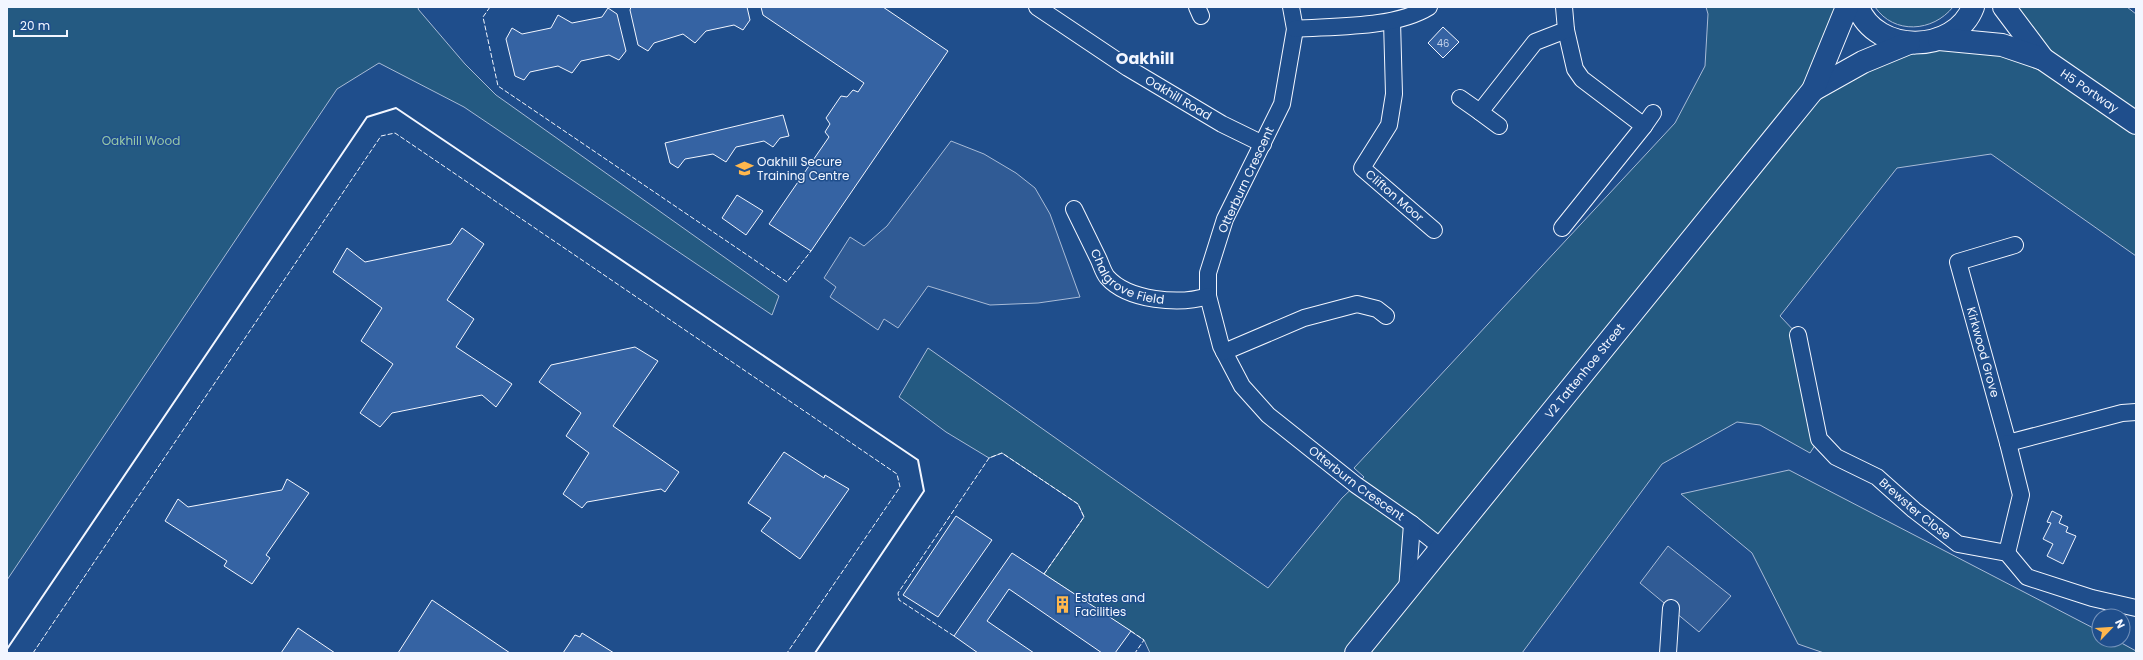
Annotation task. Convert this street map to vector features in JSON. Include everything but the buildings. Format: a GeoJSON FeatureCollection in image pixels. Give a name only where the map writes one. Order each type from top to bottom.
{"type":"FeatureCollection","features":[{"type":"Feature","properties":{"kind":"street","name":"Oakhill Road"},"geometry":{"type":"LineString","coordinates":[[1037,7],[1135,72],[1222,124],[1263,144]]}},
{"type":"Feature","properties":{"kind":"street","name":"Otterburn Crescent"},"geometry":{"type":"LineString","coordinates":[[1291,7],[1295,28],[1282,104],[1225,219],[1208,273],[1208,296],[1224,352],[1242,386],[1268,415],[1356,485],[1412,524],[1441,547]]}},
{"type":"Feature","properties":{"kind":"street"},"geometry":{"type":"LineString","coordinates":[[1295,28],[1392,21],[1416,15],[1429,7]]}},
{"type":"Feature","properties":{"kind":"street"},"geometry":{"type":"LineString","coordinates":[[1564,7],[1566,30],[1575,69],[1582,79],[1644,126]]}},
{"type":"Feature","properties":{"kind":"street","name":"V2 Tattenhoe Street"},"geometry":{"type":"LineString","coordinates":[[1356,653],[1600,350],[1813,90],[1846,7]]}},
{"type":"Feature","properties":{"kind":"street"},"geometry":{"type":"LineString","coordinates":[[1858,7],[1872,26],[1889,37],[1909,43],[1926,43],[1939,39],[1957,28],[1973,7]]}},
{"type":"Feature","properties":{"kind":"street","name":"H5 Portway"},"geometry":{"type":"LineString","coordinates":[[2004,7],[2043,59]]}},
{"type":"Feature","properties":{"kind":"street","name":"Clifton Moor"},"geometry":{"type":"LineString","coordinates":[[1392,21],[1394,94],[1389,125],[1362,168],[1434,230]]}},
{"type":"Feature","properties":{"kind":"street"},"geometry":{"type":"LineString","coordinates":[[1480,112],[1535,42],[1566,30]]}},
{"type":"Feature","properties":{"kind":"street","name":"H5 Portway"},"geometry":{"type":"LineString","coordinates":[[1939,39],[2002,45],[2043,59],[2136,123]]}},
{"type":"Feature","properties":{"kind":"street","name":"V2 Tattenhoe Street"},"geometry":{"type":"LineString","coordinates":[[1813,90],[1863,62],[1909,43]]}},
{"type":"Feature","properties":{"kind":"street"},"geometry":{"type":"LineString","coordinates":[[1460,98],[1499,126]]}},
{"type":"Feature","properties":{"kind":"street"},"geometry":{"type":"LineString","coordinates":[[1562,228],[1653,113]]}},
{"type":"Feature","properties":{"kind":"street","name":"Chalgrove Field"},"geometry":{"type":"LineString","coordinates":[[1074,209],[1107,277],[1126,291],[1151,298],[1177,301],[1193,301],[1208,296]]}},
{"type":"Feature","properties":{"kind":"street","name":"Kirkwood Grove"},"geometry":{"type":"LineString","coordinates":[[2007,553],[2021,495],[1958,262],[2015,245]]}},
{"type":"Feature","properties":{"kind":"street"},"geometry":{"type":"LineString","coordinates":[[1224,352],[1304,318],[1357,304],[1377,309],[1386,316]]}},
{"type":"Feature","properties":{"kind":"street","name":"Brewster Close"},"geometry":{"type":"LineString","coordinates":[[1798,335],[1819,439],[1836,457],[1877,477],[1914,510],[1958,544],[2007,553]]}},
{"type":"Feature","properties":{"kind":"street"},"geometry":{"type":"LineString","coordinates":[[2008,443],[2122,413],[2136,412]]}},
{"type":"Feature","properties":{"kind":"street","name":"Otterburn Crescent"},"geometry":{"type":"LineString","coordinates":[[1407,590],[1412,524]]}},
{"type":"Feature","properties":{"kind":"street"},"geometry":{"type":"LineString","coordinates":[[2007,553],[2027,577],[2092,598],[2136,608]]}},
{"type":"Feature","properties":{"kind":"street"},"geometry":{"type":"LineString","coordinates":[[1668,653],[1671,608]]}},
{"type":"Feature","properties":{"kind":"green space","name":"Oakhill Wood"},"geometry":{"type":"Polygon","coordinates":[[[7,7],[419,7],[418,9],[465,64],[496,95],[779,296],[772,315],[464,107],[379,63],[337,89],[7,580],[7,7]]]}},
{"type":"Feature","properties":{"kind":"green space"},"geometry":{"type":"Polygon","coordinates":[[[1706,7],[1847,7],[1813,89],[1909,43],[2043,59],[2004,7],[2127,7],[2136,14],[2136,256],[1991,154],[1897,168],[1780,316],[1798,335],[1819,439],[1810,453],[1760,425],[1737,422],[1662,464],[1522,653],[1150,653],[1144,640],[1044,574],[1084,517],[1078,504],[1002,453],[989,458],[946,432],[899,397],[928,348],[1268,588],[1342,498],[1364,477],[1354,468],[1675,123],[1705,66],[1708,14],[1706,7]],[[1413,524],[1407,589],[1441,547],[1413,524]]]}},
{"type":"Feature","properties":{"kind":"green space"},"geometry":{"type":"Polygon","coordinates":[[[1875,7],[1953,7],[1945,15],[1935,21],[1914,27],[1903,26],[1892,22],[1883,16],[1875,7]]]}},
{"type":"Feature","properties":{"kind":"green space"},"geometry":{"type":"Polygon","coordinates":[[[1789,470],[2091,627],[2091,648],[2131,648],[2136,651],[2136,653],[1824,653],[1798,644],[1752,553],[1681,494],[1789,470]]]}},
{"type":"Feature","properties":{"kind":"shaded area"},"geometry":{"type":"Polygon","coordinates":[[[951,141],[984,154],[1016,173],[1035,188],[1050,214],[1080,297],[1038,303],[990,305],[928,286],[898,328],[884,319],[878,330],[830,297],[836,287],[824,278],[850,237],[864,246],[887,226],[951,141]]]}},
{"type":"Feature","properties":{"kind":"shaded area"},"geometry":{"type":"Polygon","coordinates":[[[1668,546],[1731,596],[1699,632],[1640,583],[1668,546]]]}},
{"type":"Feature","properties":{"kind":"fence"},"geometry":{"type":"LineString","coordinates":[[490,7],[483,17],[498,86],[787,282],[811,251]]}},
{"type":"Feature","properties":{"kind":"fence"},"geometry":{"type":"LineString","coordinates":[[33,653],[381,136],[395,133],[897,474],[900,487],[787,653]]}},
{"type":"Feature","properties":{"kind":"fence"},"geometry":{"type":"LineString","coordinates":[[954,636],[899,600],[898,593],[989,458],[1002,453],[1078,504],[1084,517],[1044,574]]}},
{"type":"Feature","properties":{"kind":"fence"},"geometry":{"type":"LineString","coordinates":[[1131,631],[1144,640],[1135,653]]}},
{"type":"Feature","properties":{"kind":"wall"},"geometry":{"type":"LineString","coordinates":[[7,649],[367,117],[396,108],[918,460],[924,491],[815,653]]}},
{"type":"Feature","properties":{"kind":"place","name":"Oakhill Secure Training Centre"},"geometry":{"type":"Point","coordinates":[744,169]}},
{"type":"Feature","properties":{"kind":"place","name":"Estates and Facilities"},"geometry":{"type":"Point","coordinates":[1062,605]}},
{"type":"Feature","properties":{"kind":"district","name":"Oakhill"},"geometry":{"type":"Point","coordinates":[1145,58]}}]}
